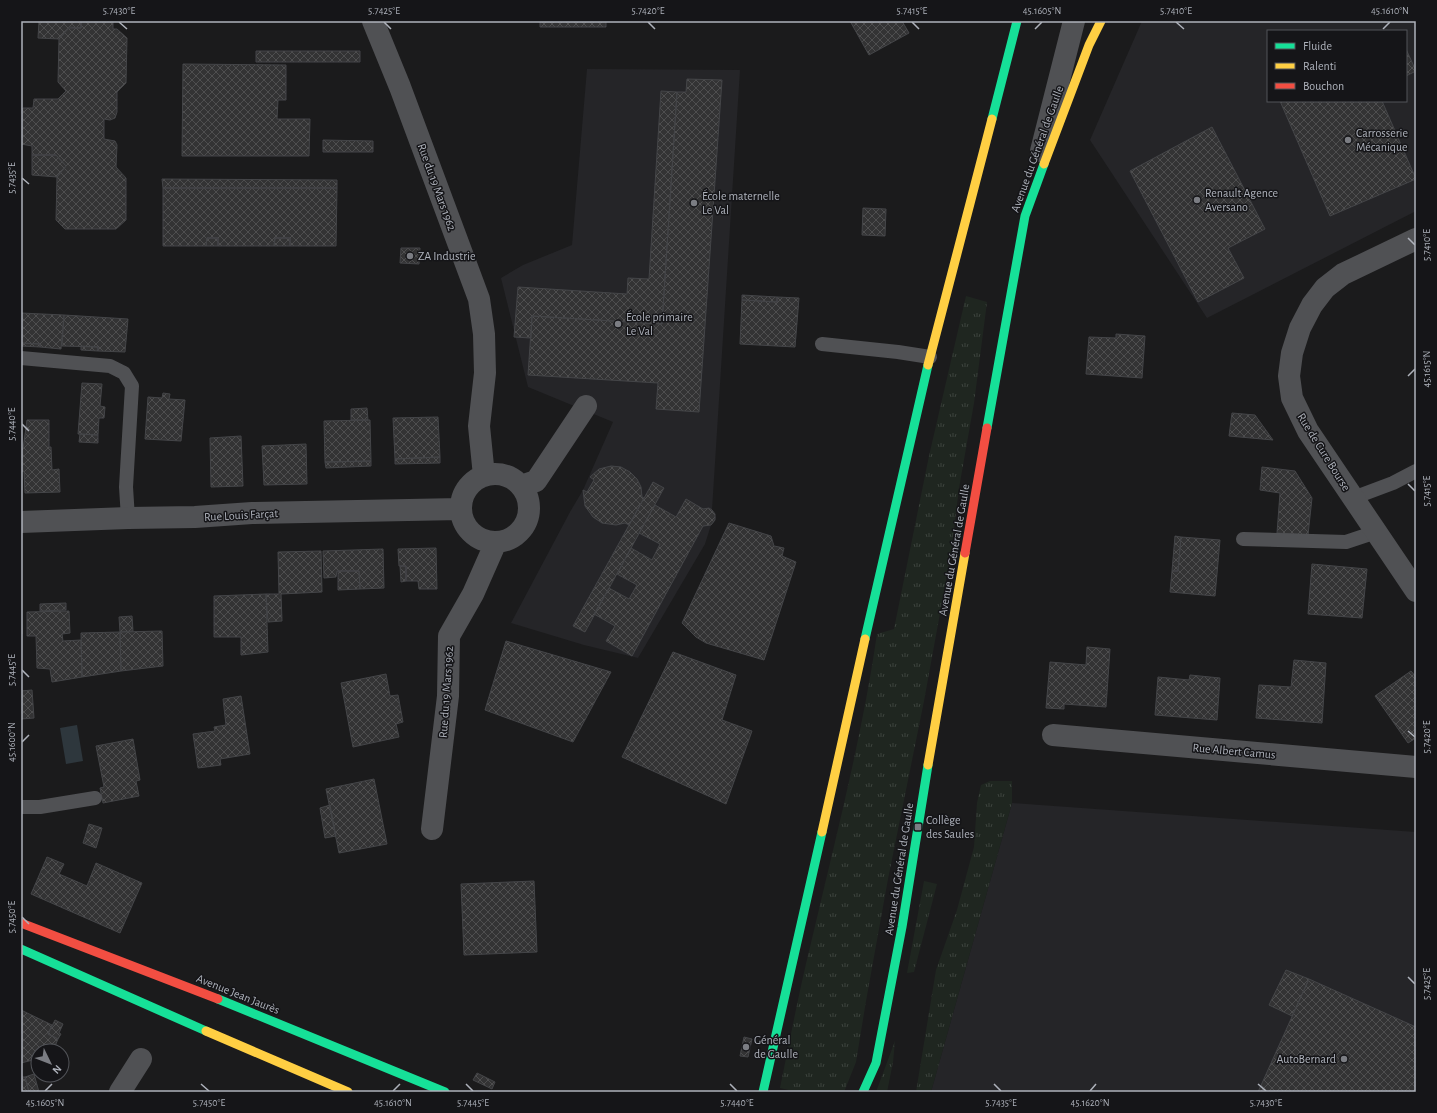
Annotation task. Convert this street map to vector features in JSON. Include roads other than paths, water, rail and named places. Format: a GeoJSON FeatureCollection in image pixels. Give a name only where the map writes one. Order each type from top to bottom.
{"type":"FeatureCollection","features":[{"type":"Feature","properties":{"kind":"main road"},"geometry":{"type":"LineString","coordinates":[[763,1092],[918,402],[1017,21]]}},
{"type":"Feature","properties":{"kind":"main road","name":"Avenue du Général de Gaulle"},"geometry":{"type":"LineString","coordinates":[[863,1092],[876,1063],[900,934],[932,739],[1025,216],[1089,45],[1101,21]]}},
{"type":"Feature","properties":{"kind":"main road","name":"Avenue Jean Jaurès"},"geometry":{"type":"LineString","coordinates":[[21,923],[54,937],[181,984],[346,1050],[445,1092]]}},
{"type":"Feature","properties":{"kind":"main road"},"geometry":{"type":"LineString","coordinates":[[21,949],[162,1013],[348,1092]]}},
{"type":"Feature","properties":{"kind":"street","name":"Rue du 19 Mars 1962"},"geometry":{"type":"LineString","coordinates":[[373,21],[400,86],[479,300],[484,334],[485,373],[479,426],[484,476]]}},
{"type":"Feature","properties":{"kind":"street"},"geometry":{"type":"LineString","coordinates":[[1025,216],[1074,21]]}},
{"type":"Feature","properties":{"kind":"street","name":"Rue de Cure Bourse"},"geometry":{"type":"LineString","coordinates":[[1416,239],[1343,274],[1324,288],[1312,305],[1300,328],[1292,353],[1289,376],[1292,398],[1308,431],[1416,591]]}},
{"type":"Feature","properties":{"kind":"street"},"geometry":{"type":"LineString","coordinates":[[521,486],[536,481],[586,406]]}},
{"type":"Feature","properties":{"kind":"street"},"geometry":{"type":"LineString","coordinates":[[494,474],[504,475],[513,479],[521,486],[529,505],[528,516],[516,535],[507,540],[496,542],[486,541],[476,536],[468,529],[462,519],[460,509],[462,498],[467,488],[475,481],[484,476],[494,474]]}},
{"type":"Feature","properties":{"kind":"street","name":"Rue Louis Farçat"},"geometry":{"type":"LineString","coordinates":[[21,522],[195,517],[252,513],[460,509]]}},
{"type":"Feature","properties":{"kind":"street","name":"Rue du 19 Mars 1962"},"geometry":{"type":"LineString","coordinates":[[432,829],[448,696],[449,636],[472,594],[496,542]]}},
{"type":"Feature","properties":{"kind":"street","name":"Rue Albert Camus"},"geometry":{"type":"LineString","coordinates":[[1053,735],[1416,767]]}},
{"type":"Feature","properties":{"kind":"street"},"geometry":{"type":"LineString","coordinates":[[120,1092],[141,1059]]}},
{"type":"Feature","properties":{"kind":"lane"},"geometry":{"type":"LineString","coordinates":[[822,344],[930,357]]}},
{"type":"Feature","properties":{"kind":"lane"},"geometry":{"type":"LineString","coordinates":[[21,358],[110,366],[124,373],[132,386],[126,487],[128,518]]}},
{"type":"Feature","properties":{"kind":"lane"},"geometry":{"type":"LineString","coordinates":[[1353,498],[1393,483],[1416,471]]}},
{"type":"Feature","properties":{"kind":"lane"},"geometry":{"type":"LineString","coordinates":[[1243,539],[1346,542],[1376,532]]}},
{"type":"Feature","properties":{"kind":"lane"},"geometry":{"type":"LineString","coordinates":[[21,808],[40,807],[95,798]]}},
{"type":"Feature","properties":{"kind":"place","name":"Carrosserie Mécanique"},"geometry":{"type":"Point","coordinates":[1348,140]}},
{"type":"Feature","properties":{"kind":"place","name":"Renault Agence Aversano"},"geometry":{"type":"Point","coordinates":[1197,200]}},
{"type":"Feature","properties":{"kind":"place","name":"École maternelle Le Val"},"geometry":{"type":"Point","coordinates":[694,203]}},
{"type":"Feature","properties":{"kind":"place","name":"ZA Industrie"},"geometry":{"type":"Point","coordinates":[410,256]}},
{"type":"Feature","properties":{"kind":"place","name":"École primaire Le Val"},"geometry":{"type":"Point","coordinates":[618,324]}},
{"type":"Feature","properties":{"kind":"place","name":"Collège des Saules"},"geometry":{"type":"Point","coordinates":[918,827]}},
{"type":"Feature","properties":{"kind":"place","name":"Général de Gaulle"},"geometry":{"type":"Point","coordinates":[746,1047]}},
{"type":"Feature","properties":{"kind":"place","name":"AutoBernard"},"geometry":{"type":"Point","coordinates":[1344,1059]}}]}
